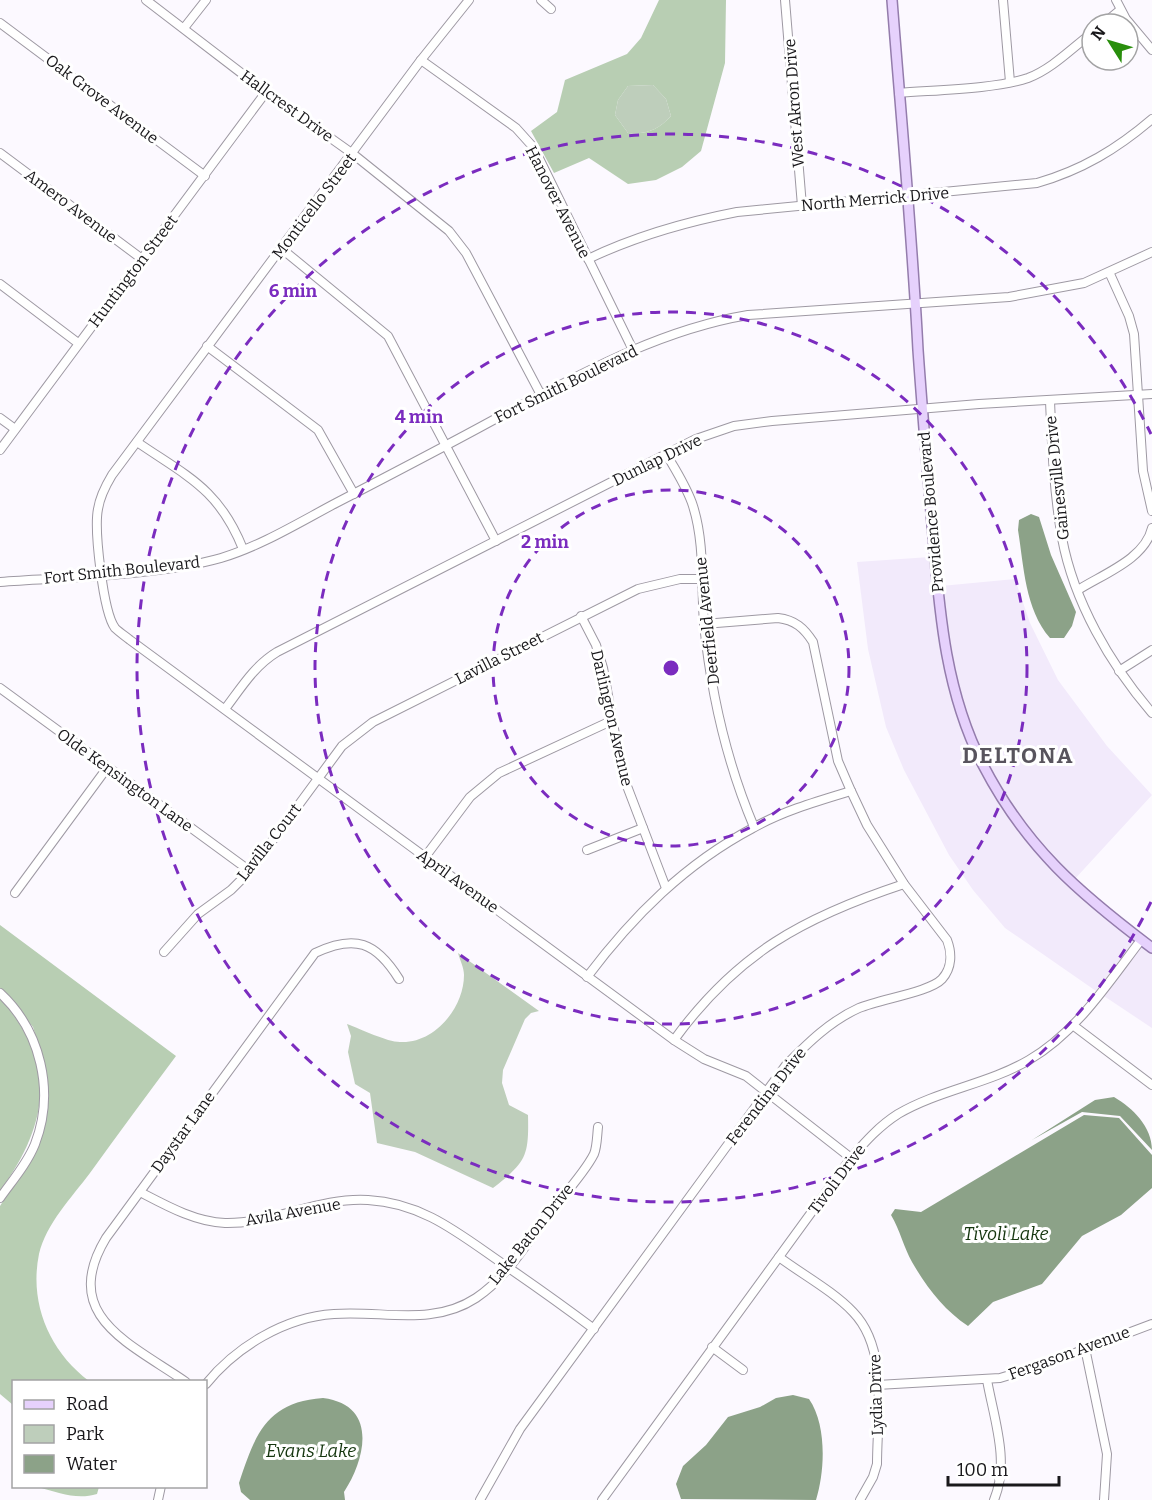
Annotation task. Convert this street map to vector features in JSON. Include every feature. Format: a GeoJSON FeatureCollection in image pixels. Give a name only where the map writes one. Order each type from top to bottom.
{"type":"FeatureCollection","features":[{"type":"Feature","properties":{"kind":"main road","name":"Providence Boulevard"},"geometry":{"type":"LineString","coordinates":[[892,0],[921,409],[942,637],[963,721],[982,764],[1032,842],[1067,881],[1152,948]]}},
{"type":"Feature","properties":{"kind":"street","name":"Hallcrest Drive"},"geometry":{"type":"LineString","coordinates":[[146,0],[266,92],[353,154],[449,231],[466,253],[541,395]]}},
{"type":"Feature","properties":{"kind":"street"},"geometry":{"type":"LineString","coordinates":[[184,28],[206,0]]}},
{"type":"Feature","properties":{"kind":"street","name":"Monticello Street"},"geometry":{"type":"LineString","coordinates":[[102,574],[97,526],[98,509],[108,482],[421,60],[469,0]]}},
{"type":"Feature","properties":{"kind":"street"},"geometry":{"type":"LineString","coordinates":[[541,0],[551,9]]}},
{"type":"Feature","properties":{"kind":"street","name":"West Akron Drive"},"geometry":{"type":"LineString","coordinates":[[786,0],[802,206]]}},
{"type":"Feature","properties":{"kind":"street"},"geometry":{"type":"LineString","coordinates":[[1003,0],[1010,82]]}},
{"type":"Feature","properties":{"kind":"street"},"geometry":{"type":"LineString","coordinates":[[1116,0],[1120,10],[1152,50]]}},
{"type":"Feature","properties":{"kind":"street","name":"Oak Grove Avenue"},"geometry":{"type":"LineString","coordinates":[[0,23],[205,176]]}},
{"type":"Feature","properties":{"kind":"street"},"geometry":{"type":"LineString","coordinates":[[900,93],[1029,78],[1050,66],[1080,42]]}},
{"type":"Feature","properties":{"kind":"street","name":"Hanover Avenue"},"geometry":{"type":"LineString","coordinates":[[421,60],[516,128],[534,148],[633,350]]}},
{"type":"Feature","properties":{"kind":"street","name":"Huntington Street"},"geometry":{"type":"LineString","coordinates":[[0,450],[266,92]]}},
{"type":"Feature","properties":{"kind":"street","name":"North Merrick Drive"},"geometry":{"type":"LineString","coordinates":[[588,259],[647,234],[689,221],[737,212],[1037,183],[1070,174],[1128,140],[1152,119]]}},
{"type":"Feature","properties":{"kind":"street","name":"Amero Avenue"},"geometry":{"type":"LineString","coordinates":[[0,153],[142,259]]}},
{"type":"Feature","properties":{"kind":"street"},"geometry":{"type":"LineString","coordinates":[[282,249],[388,336],[448,445],[496,541]]}},
{"type":"Feature","properties":{"kind":"street","name":"Fort Smith Boulevard"},"geometry":{"type":"LineString","coordinates":[[0,582],[102,574],[190,564],[222,557],[243,549],[354,494],[541,395],[633,350],[676,332],[725,319],[1009,297],[1084,284],[1110,274],[1152,252]]}},
{"type":"Feature","properties":{"kind":"street"},"geometry":{"type":"LineString","coordinates":[[1110,274],[1129,316],[1134,334],[1143,471],[1152,511]]}},
{"type":"Feature","properties":{"kind":"street"},"geometry":{"type":"LineString","coordinates":[[0,284],[78,343]]}},
{"type":"Feature","properties":{"kind":"street"},"geometry":{"type":"LineString","coordinates":[[207,346],[318,430],[354,494]]}},
{"type":"Feature","properties":{"kind":"street","name":"Dunlap Drive"},"geometry":{"type":"LineString","coordinates":[[225,709],[262,661],[277,652],[666,453],[734,426],[921,409],[1152,394]]}},
{"type":"Feature","properties":{"kind":"street","name":"Gainesville Drive"},"geometry":{"type":"LineString","coordinates":[[1050,401],[1053,469],[1062,540],[1078,590],[1098,636],[1119,671],[1152,712]]}},
{"type":"Feature","properties":{"kind":"street"},"geometry":{"type":"LineString","coordinates":[[0,418],[15,429]]}},
{"type":"Feature","properties":{"kind":"street"},"geometry":{"type":"LineString","coordinates":[[136,442],[201,486],[217,501],[233,523],[243,549]]}},
{"type":"Feature","properties":{"kind":"street","name":"Deerfield Avenue"},"geometry":{"type":"LineString","coordinates":[[666,453],[693,504],[698,527],[703,579],[704,624],[723,733],[742,799],[754,827]]}},
{"type":"Feature","properties":{"kind":"street"},"geometry":{"type":"LineString","coordinates":[[1078,590],[1137,553],[1150,538],[1152,528]]}},
{"type":"Feature","properties":{"kind":"street","name":"April Avenue"},"geometry":{"type":"LineString","coordinates":[[102,574],[104,595],[115,627],[674,1040],[704,1059],[746,1076],[851,1158]]}},
{"type":"Feature","properties":{"kind":"street","name":"Lavilla Street"},"geometry":{"type":"LineString","coordinates":[[319,778],[342,746],[373,722],[582,616],[655,583],[703,579]]}},
{"type":"Feature","properties":{"kind":"street","name":"Darlington Avenue"},"geometry":{"type":"LineString","coordinates":[[582,616],[596,645],[603,668],[622,772],[666,888]]}},
{"type":"Feature","properties":{"kind":"street","name":"Ferendina Drive"},"geometry":{"type":"LineString","coordinates":[[480,1500],[520,1429],[766,1092],[808,1042],[836,1020],[889,997],[925,990],[942,979],[951,960],[947,940],[904,884],[867,825],[851,791],[838,761],[813,642],[805,629],[789,619],[778,618],[704,624]]}},
{"type":"Feature","properties":{"kind":"street"},"geometry":{"type":"LineString","coordinates":[[1119,671],[1152,650]]}},
{"type":"Feature","properties":{"kind":"street","name":"Olde Kensington Lane"},"geometry":{"type":"LineString","coordinates":[[0,688],[250,871]]}},
{"type":"Feature","properties":{"kind":"street"},"geometry":{"type":"LineString","coordinates":[[425,857],[470,797],[499,773],[611,721]]}},
{"type":"Feature","properties":{"kind":"street"},"geometry":{"type":"LineString","coordinates":[[15,893],[108,768]]}},
{"type":"Feature","properties":{"kind":"street","name":"Lavilla Court"},"geometry":{"type":"LineString","coordinates":[[164,952],[198,914],[231,890],[250,871],[319,778]]}},
{"type":"Feature","properties":{"kind":"street"},"geometry":{"type":"LineString","coordinates":[[587,977],[635,917],[703,858],[754,827],[802,807],[851,791]]}},
{"type":"Feature","properties":{"kind":"street"},"geometry":{"type":"LineString","coordinates":[[587,850],[643,828]]}},
{"type":"Feature","properties":{"kind":"street"},"geometry":{"type":"LineString","coordinates":[[674,1040],[712,993],[745,962],[773,941],[804,923],[850,902],[904,884]]}},
{"type":"Feature","properties":{"kind":"street","name":"Tivoli Drive"},"geometry":{"type":"LineString","coordinates":[[602,1500],[851,1158],[872,1134],[896,1115],[923,1101],[1004,1073],[1030,1059],[1074,1026],[1141,940]]}},
{"type":"Feature","properties":{"kind":"street","name":"Daystar Lane"},"geometry":{"type":"LineString","coordinates":[[183,1380],[113,1331],[99,1316],[92,1301],[90,1274],[94,1258],[315,953],[331,946],[352,942],[366,945],[380,952],[399,979]]}},
{"type":"Feature","properties":{"kind":"street"},"geometry":{"type":"LineString","coordinates":[[0,993],[29,1028],[42,1072],[45,1097],[34,1145],[0,1198]]}},
{"type":"Feature","properties":{"kind":"street"},"geometry":{"type":"LineString","coordinates":[[1074,1026],[1152,1084]]}},
{"type":"Feature","properties":{"kind":"street","name":"Lake Baton Drive"},"geometry":{"type":"LineString","coordinates":[[207,1383],[216,1372],[253,1341],[294,1323],[332,1314],[421,1317],[443,1312],[474,1299],[508,1268],[594,1154],[598,1127]]}},
{"type":"Feature","properties":{"kind":"street","name":"Avila Avenue"},"geometry":{"type":"LineString","coordinates":[[140,1192],[174,1210],[224,1223],[264,1219],[326,1203],[368,1200],[405,1207],[447,1224],[594,1329]]}},
{"type":"Feature","properties":{"kind":"street","name":"Lydia Drive"},"geometry":{"type":"LineString","coordinates":[[779,1257],[853,1311],[865,1327],[876,1354],[878,1464],[860,1500]]}},
{"type":"Feature","properties":{"kind":"street","name":"Fergason Avenue"},"geometry":{"type":"LineString","coordinates":[[877,1385],[987,1380],[1043,1365],[1152,1324]]}},
{"type":"Feature","properties":{"kind":"street"},"geometry":{"type":"LineString","coordinates":[[712,1347],[744,1370]]}},
{"type":"Feature","properties":{"kind":"street"},"geometry":{"type":"LineString","coordinates":[[1085,1348],[1107,1454],[1104,1500]]}},
{"type":"Feature","properties":{"kind":"street"},"geometry":{"type":"LineString","coordinates":[[987,1380],[1001,1455],[1002,1475],[994,1500]]}},
{"type":"Feature","properties":{"kind":"shaded area"},"geometry":{"type":"Polygon","coordinates":[[[659,0],[726,0],[725,63],[701,151],[682,167],[656,180],[628,184],[589,158],[554,173],[531,131],[557,112],[565,80],[627,54],[641,38],[659,0]],[[653,85],[628,86],[618,100],[615,115],[628,133],[647,132],[657,128],[671,116],[666,99],[653,85]]]}},
{"type":"Feature","properties":{"kind":"shaded area"},"geometry":{"type":"Polygon","coordinates":[[[930,557],[938,637],[959,722],[979,766],[1007,814],[1051,870],[1095,910],[1135,940],[1096,991],[1005,928],[973,890],[949,855],[904,770],[886,727],[868,649],[857,562],[930,557]]]}},
{"type":"Feature","properties":{"kind":"shaded area"},"geometry":{"type":"Polygon","coordinates":[[[1015,579],[1030,623],[1058,680],[1107,746],[1152,795],[1073,881],[1014,810],[986,763],[967,720],[946,637],[941,586],[1015,579]]]}},
{"type":"Feature","properties":{"kind":"shaded area"},"geometry":{"type":"Polygon","coordinates":[[[0,925],[176,1056],[60,1211],[47,1232],[39,1254],[37,1290],[45,1325],[63,1355],[88,1380],[12,1380],[12,1404],[0,1394],[0,1206],[38,1147],[49,1097],[46,1071],[33,1027],[0,988],[0,925]]]}},
{"type":"Feature","properties":{"kind":"shaded area"},"geometry":{"type":"Polygon","coordinates":[[[1142,945],[1152,953],[1152,1028],[1104,996],[1142,945]]]}},
{"type":"Feature","properties":{"kind":"shaded area"},"geometry":{"type":"Polygon","coordinates":[[[0,998],[19,1022],[31,1046],[38,1070],[40,1094],[37,1117],[29,1141],[0,1191],[0,998]]]}},
{"type":"Feature","properties":{"kind":"shaded area"},"geometry":{"type":"Polygon","coordinates":[[[42,1488],[98,1488],[97,1494],[90,1496],[68,1495],[42,1488]]]}},
{"type":"Feature","properties":{"kind":"green space"},"geometry":{"type":"Polygon","coordinates":[[[653,85],[666,99],[671,116],[652,130],[628,133],[615,115],[618,100],[628,86],[653,85]]]}},
{"type":"Feature","properties":{"kind":"green space"},"geometry":{"type":"Polygon","coordinates":[[[458,953],[539,1011],[531,1013],[525,1019],[503,1070],[502,1083],[509,1105],[528,1115],[526,1150],[513,1172],[493,1188],[415,1152],[377,1143],[370,1093],[355,1084],[348,1052],[351,1036],[347,1024],[381,1038],[400,1042],[424,1037],[445,1022],[459,1000],[463,987],[464,972],[458,953]]]}},
{"type":"Feature","properties":{"kind":"water"},"geometry":{"type":"Polygon","coordinates":[[[1031,514],[1039,517],[1051,555],[1076,612],[1072,626],[1064,638],[1050,638],[1042,627],[1030,601],[1018,530],[1019,520],[1031,514]]]}},
{"type":"Feature","properties":{"kind":"water"},"geometry":{"type":"Polygon","coordinates":[[[1114,1097],[1140,1119],[1149,1134],[1152,1150],[1120,1116],[1082,1112],[1032,1140],[1095,1100],[1114,1097]]]}},
{"type":"Feature","properties":{"kind":"water","name":"Tivoli Lake"},"geometry":{"type":"Polygon","coordinates":[[[1084,1115],[1119,1118],[1152,1155],[1152,1188],[1121,1215],[1082,1236],[1042,1284],[993,1302],[968,1326],[944,1306],[924,1281],[909,1257],[891,1215],[895,1209],[921,1212],[1084,1115]]]}},
{"type":"Feature","properties":{"kind":"water"},"geometry":{"type":"Polygon","coordinates":[[[793,1395],[809,1399],[819,1422],[823,1448],[816,1500],[681,1499],[676,1484],[683,1466],[706,1445],[728,1417],[760,1407],[776,1398],[793,1395]]]}},
{"type":"Feature","properties":{"kind":"water","name":"Evans Lake"},"geometry":{"type":"Polygon","coordinates":[[[323,1398],[341,1403],[353,1411],[360,1422],[362,1449],[358,1464],[344,1492],[345,1500],[250,1500],[241,1492],[239,1483],[251,1450],[266,1424],[288,1406],[323,1398]]]}},
{"type":"Feature","properties":{"kind":"district","name":"DELTONA"},"geometry":{"type":"Point","coordinates":[1018,755]}}]}
